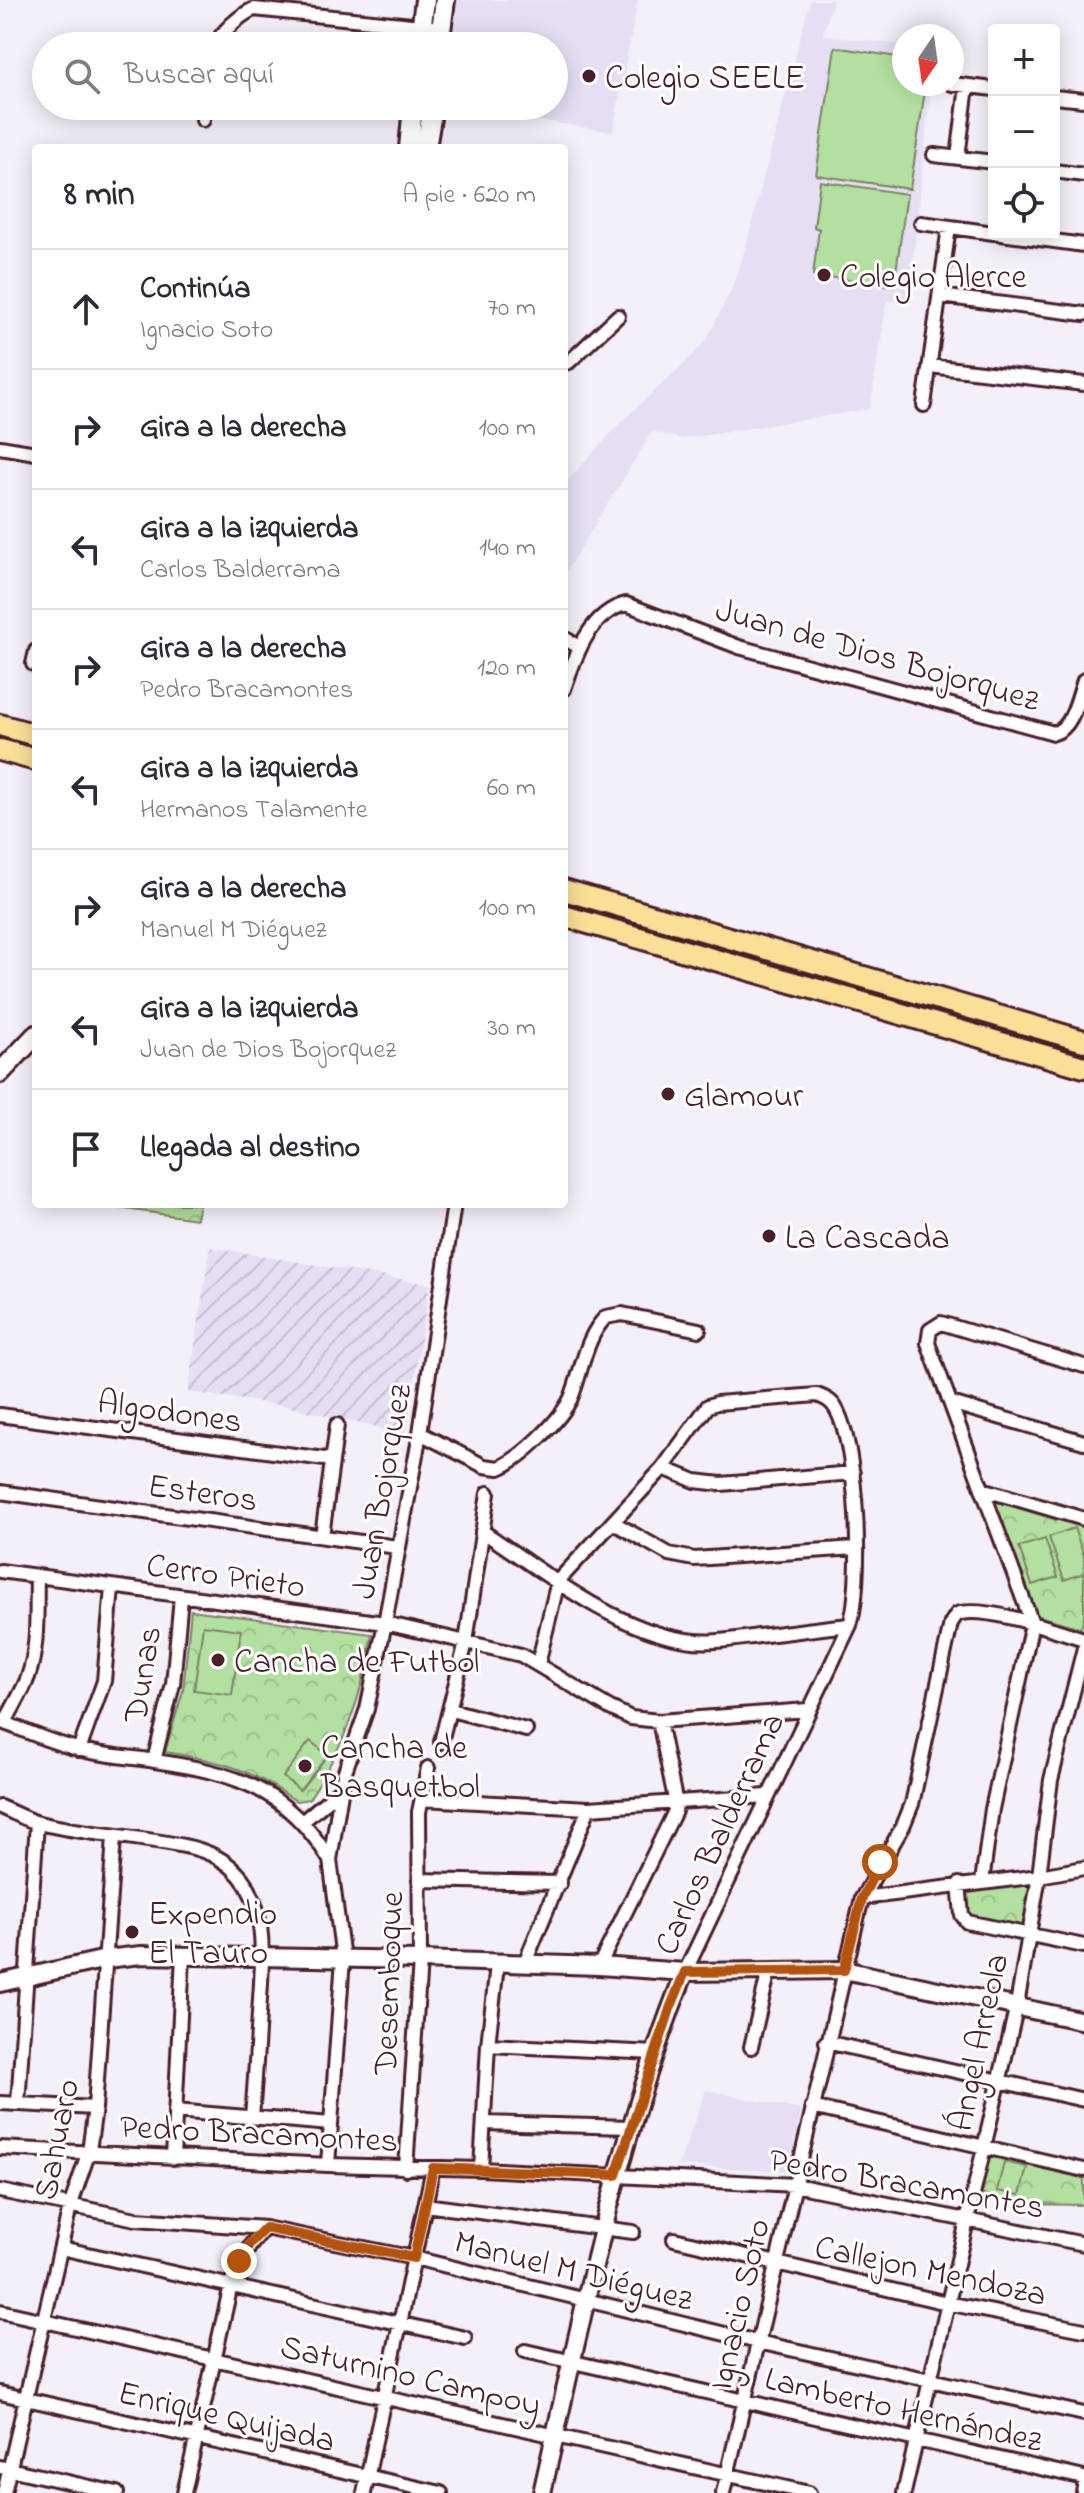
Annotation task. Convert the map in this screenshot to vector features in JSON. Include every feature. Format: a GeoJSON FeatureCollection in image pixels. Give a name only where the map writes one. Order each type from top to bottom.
{"type":"FeatureCollection","features":[{"type":"Feature","properties":{"kind":"main road"},"geometry":{"type":"LineString","coordinates":[[414,32],[412,26],[425,0]]}},
{"type":"Feature","properties":{"kind":"main road"},"geometry":{"type":"LineString","coordinates":[[441,32],[445,0]]}},
{"type":"Feature","properties":{"kind":"main road"},"geometry":{"type":"LineString","coordinates":[[410,144],[419,120]]}},
{"type":"Feature","properties":{"kind":"main road"},"geometry":{"type":"LineString","coordinates":[[425,120],[426,144]]}},
{"type":"Feature","properties":{"kind":"main road"},"geometry":{"type":"LineString","coordinates":[[0,725],[32,734]]}},
{"type":"Feature","properties":{"kind":"main road"},"geometry":{"type":"LineString","coordinates":[[0,750],[32,759]]}},
{"type":"Feature","properties":{"kind":"main road"},"geometry":{"type":"LineString","coordinates":[[568,891],[1084,1041]]}},
{"type":"Feature","properties":{"kind":"main road"},"geometry":{"type":"LineString","coordinates":[[568,917],[1084,1067]]}},
{"type":"Feature","properties":{"kind":"main road"},"geometry":{"type":"LineString","coordinates":[[0,1073],[32,1039]]}},
{"type":"Feature","properties":{"kind":"street"},"geometry":{"type":"LineString","coordinates":[[225,32],[254,9],[412,26],[427,32]]}},
{"type":"Feature","properties":{"kind":"street"},"geometry":{"type":"LineString","coordinates":[[964,86],[988,88]]}},
{"type":"Feature","properties":{"kind":"street"},"geometry":{"type":"LineString","coordinates":[[958,157],[967,86]]}},
{"type":"Feature","properties":{"kind":"street"},"geometry":{"type":"LineString","coordinates":[[1060,98],[1084,100]]}},
{"type":"Feature","properties":{"kind":"street"},"geometry":{"type":"LineString","coordinates":[[934,155],[988,161]]}},
{"type":"Feature","properties":{"kind":"street"},"geometry":{"type":"LineString","coordinates":[[1060,172],[1084,175]]}},
{"type":"Feature","properties":{"kind":"street"},"geometry":{"type":"LineString","coordinates":[[921,223],[988,232]]}},
{"type":"Feature","properties":{"kind":"street"},"geometry":{"type":"LineString","coordinates":[[924,405],[949,227]]}},
{"type":"Feature","properties":{"kind":"street"},"geometry":{"type":"LineString","coordinates":[[1046,240],[1084,245]]}},
{"type":"Feature","properties":{"kind":"street"},"geometry":{"type":"LineString","coordinates":[[940,296],[1084,314]]}},
{"type":"Feature","properties":{"kind":"street"},"geometry":{"type":"LineString","coordinates":[[568,362],[618,316]]}},
{"type":"Feature","properties":{"kind":"street"},"geometry":{"type":"LineString","coordinates":[[930,366],[1084,384]]}},
{"type":"Feature","properties":{"kind":"street"},"geometry":{"type":"LineString","coordinates":[[0,447],[32,452]]}},
{"type":"Feature","properties":{"kind":"street","name":"Juan de Dios Bojorquez"},"geometry":{"type":"LineString","coordinates":[[579,647],[608,612],[626,604],[739,647],[1054,733],[1062,731],[1068,724],[1084,680]]}},
{"type":"Feature","properties":{"kind":"street"},"geometry":{"type":"LineString","coordinates":[[568,640],[579,647],[568,678]]}},
{"type":"Feature","properties":{"kind":"street","name":"Juan Bojorquez"},"geometry":{"type":"LineString","coordinates":[[328,2165],[343,1959],[330,1860],[340,1790],[367,1709],[385,1623],[420,1433],[453,1208]]}},
{"type":"Feature","properties":{"kind":"street"},"geometry":{"type":"LineString","coordinates":[[420,1433],[484,1466],[499,1468],[535,1441],[564,1410],[594,1332],[606,1317],[622,1314],[699,1330]]}},
{"type":"Feature","properties":{"kind":"street"},"geometry":{"type":"LineString","coordinates":[[982,1882],[992,1809],[1032,1623],[928,1343],[930,1330],[941,1323],[1084,1366]]}},
{"type":"Feature","properties":{"kind":"street","name":"Carlos Balderrama"},"geometry":{"type":"LineString","coordinates":[[542,2493],[616,2175],[656,2053],[685,1972],[855,1610],[853,1473],[841,1420],[829,1400],[817,1395],[708,1406],[663,1468]]}},
{"type":"Feature","properties":{"kind":"street"},"geometry":{"type":"LineString","coordinates":[[951,1403],[1084,1442]]}},
{"type":"Feature","properties":{"kind":"street","name":"Algodones"},"geometry":{"type":"LineString","coordinates":[[0,1415],[332,1460]]}},
{"type":"Feature","properties":{"kind":"street"},"geometry":{"type":"LineString","coordinates":[[322,1536],[337,1425]]}},
{"type":"Feature","properties":{"kind":"street"},"geometry":{"type":"LineString","coordinates":[[538,1664],[558,1581],[663,1468],[695,1481],[721,1484],[853,1473]]}},
{"type":"Feature","properties":{"kind":"street"},"geometry":{"type":"LineString","coordinates":[[982,1489],[1084,1519]]}},
{"type":"Feature","properties":{"kind":"street","name":"Esteros"},"geometry":{"type":"LineString","coordinates":[[0,1492],[397,1547]]}},
{"type":"Feature","properties":{"kind":"street"},"geometry":{"type":"LineString","coordinates":[[441,1742],[466,1642],[488,1493]]}},
{"type":"Feature","properties":{"kind":"street"},"geometry":{"type":"LineString","coordinates":[[614,1523],[669,1554],[694,1559],[856,1548]]}},
{"type":"Feature","properties":{"kind":"street"},"geometry":{"type":"LineString","coordinates":[[482,1531],[558,1581],[627,1621],[686,1640],[716,1641],[850,1625]]}},
{"type":"Feature","properties":{"kind":"street","name":"Cerro Prieto"},"geometry":{"type":"LineString","coordinates":[[0,1571],[385,1623],[521,1655],[631,1718],[659,1721],[808,1710]]}},
{"type":"Feature","properties":{"kind":"street"},"geometry":{"type":"LineString","coordinates":[[37,1576],[31,1666],[2,1722],[79,1750],[237,1778],[287,1806],[317,1838],[330,1860]]}},
{"type":"Feature","properties":{"kind":"street"},"geometry":{"type":"LineString","coordinates":[[79,1750],[104,1681],[112,1587]]}},
{"type":"Feature","properties":{"kind":"street","name":"Dunas"},"geometry":{"type":"LineString","coordinates":[[154,1761],[173,1684],[181,1597]]}},
{"type":"Feature","properties":{"kind":"street","name":"Ignacio Soto"},"geometry":{"type":"LineString","coordinates":[[723,2493],[862,1898],[912,1804],[951,1623],[957,1614],[976,1612],[1032,1623]]}},
{"type":"Feature","properties":{"kind":"street"},"geometry":{"type":"LineString","coordinates":[[1032,1623],[1084,1639]]}},
{"type":"Feature","properties":{"kind":"street","name":"Ángel Arreola"},"geometry":{"type":"LineString","coordinates":[[904,2493],[1017,2005],[1039,1876],[1051,1780],[1084,1648]]}},
{"type":"Feature","properties":{"kind":"street"},"geometry":{"type":"LineString","coordinates":[[451,1710],[526,1730]]}},
{"type":"Feature","properties":{"kind":"street"},"geometry":{"type":"LineString","coordinates":[[599,1966],[675,1811],[659,1721]]}},
{"type":"Feature","properties":{"kind":"street","name":"Desemboque"},"geometry":{"type":"LineString","coordinates":[[406,2169],[420,1960],[418,1817],[428,1768]]}},
{"type":"Feature","properties":{"kind":"street"},"geometry":{"type":"LineString","coordinates":[[302,1822],[340,1790]]}},
{"type":"Feature","properties":{"kind":"street"},"geometry":{"type":"LineString","coordinates":[[422,1799],[589,1808],[767,1796]]}},
{"type":"Feature","properties":{"kind":"street"},"geometry":{"type":"LineString","coordinates":[[0,1807],[37,1823],[186,1846],[220,1857],[240,1875],[254,1897],[263,1929],[252,2117]]}},
{"type":"Feature","properties":{"kind":"street"},"geometry":{"type":"LineString","coordinates":[[524,1965],[589,1808]]}},
{"type":"Feature","properties":{"kind":"street"},"geometry":{"type":"LineString","coordinates":[[18,2104],[37,1823]]}},
{"type":"Feature","properties":{"kind":"street","name":"Sahuaro"},"geometry":{"type":"LineString","coordinates":[[4,2493],[5,2468],[26,2399],[70,2207],[89,2151],[95,2108],[114,1837]]}},
{"type":"Feature","properties":{"kind":"street"},"geometry":{"type":"LineString","coordinates":[[862,1898],[1084,1868]]}},
{"type":"Feature","properties":{"kind":"street"},"geometry":{"type":"LineString","coordinates":[[419,1880],[560,1883]]}},
{"type":"Feature","properties":{"kind":"street"},"geometry":{"type":"LineString","coordinates":[[959,1884],[963,1919],[1084,1946]]}},
{"type":"Feature","properties":{"kind":"street"},"geometry":{"type":"LineString","coordinates":[[0,1983],[106,1959],[141,1955],[420,1960],[685,1972],[844,1970],[1084,2021]]}},
{"type":"Feature","properties":{"kind":"street"},"geometry":{"type":"LineString","coordinates":[[173,2158],[183,1955]]}},
{"type":"Feature","properties":{"kind":"street"},"geometry":{"type":"LineString","coordinates":[[481,2169],[488,2045],[497,1965]]}},
{"type":"Feature","properties":{"kind":"street"},"geometry":{"type":"LineString","coordinates":[[751,2047],[769,1970]]}},
{"type":"Feature","properties":{"kind":"street"},"geometry":{"type":"LineString","coordinates":[[826,2042],[1084,2100]]}},
{"type":"Feature","properties":{"kind":"street"},"geometry":{"type":"LineString","coordinates":[[488,2045],[656,2053]]}},
{"type":"Feature","properties":{"kind":"street"},"geometry":{"type":"LineString","coordinates":[[0,2103],[95,2108]]}},
{"type":"Feature","properties":{"kind":"street"},"geometry":{"type":"LineString","coordinates":[[812,2107],[1084,2170]]}},
{"type":"Feature","properties":{"kind":"street"},"geometry":{"type":"LineString","coordinates":[[175,2111],[331,2124]]}},
{"type":"Feature","properties":{"kind":"street"},"geometry":{"type":"LineString","coordinates":[[484,2123],[631,2127]]}},
{"type":"Feature","properties":{"kind":"street","name":"Pedro Bracamontes"},"geometry":{"type":"LineString","coordinates":[[0,2148],[795,2185],[1084,2244]]}},
{"type":"Feature","properties":{"kind":"street"},"geometry":{"type":"LineString","coordinates":[[364,2493],[433,2168]]}},
{"type":"Feature","properties":{"kind":"street","name":"Manuel M Diéguez"},"geometry":{"type":"LineString","coordinates":[[0,2191],[136,2219],[265,2228],[414,2258],[758,2342],[1084,2414]]}},
{"type":"Feature","properties":{"kind":"street"},"geometry":{"type":"LineString","coordinates":[[425,2205],[633,2232]]}},
{"type":"Feature","properties":{"kind":"street"},"geometry":{"type":"LineString","coordinates":[[184,2493],[231,2285],[239,2261],[250,2243],[265,2228]]}},
{"type":"Feature","properties":{"kind":"street","name":"Callejon Mendoza"},"geometry":{"type":"LineString","coordinates":[[674,2239],[947,2303],[1084,2330]]}},
{"type":"Feature","properties":{"kind":"street"},"geometry":{"type":"LineString","coordinates":[[61,2248],[465,2338]]}},
{"type":"Feature","properties":{"kind":"street","name":"Saturnino Campoy"},"geometry":{"type":"LineString","coordinates":[[0,2311],[809,2493]]}},
{"type":"Feature","properties":{"kind":"street","name":"Lamberto Hernández"},"geometry":{"type":"LineString","coordinates":[[525,2351],[1084,2478]]}},
{"type":"Feature","properties":{"kind":"street","name":"Enrique Quijada"},"geometry":{"type":"LineString","coordinates":[[0,2393],[441,2493]]}},
{"type":"Feature","properties":{"kind":"street"},"geometry":{"type":"LineString","coordinates":[[5,2468],[117,2493]]}},
{"type":"Feature","properties":{"kind":"street"},"geometry":{"type":"LineString","coordinates":[[1083,2493],[1084,2487]]}},
{"type":"Feature","properties":{"kind":"shaded area","name":"Colegio SEELE"},"geometry":{"type":"Polygon","coordinates":[[[454,0],[638,0],[613,132],[536,120],[568,120],[568,32],[451,32],[454,0]]]}},
{"type":"Feature","properties":{"kind":"shaded area","name":"Colegio Alerce"},"geometry":{"type":"Polygon","coordinates":[[[810,0],[833,0],[823,35],[892,44],[892,96],[930,96],[909,302],[887,301],[870,409],[682,439],[652,432],[568,568],[568,480],[623,420],[707,339],[742,260],[810,0]]]}},
{"type":"Feature","properties":{"kind":"shaded area"},"geometry":{"type":"Polygon","coordinates":[[[210,1247],[430,1284],[406,1434],[285,1406],[188,1392],[210,1247]]]}},
{"type":"Feature","properties":{"kind":"shaded area"},"geometry":{"type":"Polygon","coordinates":[[[706,2090],[802,2110],[787,2171],[678,2166],[706,2090]]]}},
{"type":"Feature","properties":{"kind":"green space"},"geometry":{"type":"Polygon","coordinates":[[[835,47],[892,56],[892,96],[924,96],[910,189],[816,175],[835,47]]]}},
{"type":"Feature","properties":{"kind":"green space"},"geometry":{"type":"Polygon","coordinates":[[[820,181],[907,194],[894,286],[813,275],[819,229],[814,227],[820,181]]]}},
{"type":"Feature","properties":{"kind":"green space"},"geometry":{"type":"Polygon","coordinates":[[[118,1208],[198,1208],[196,1219],[118,1208]]]}},
{"type":"Feature","properties":{"kind":"green space"},"geometry":{"type":"Polygon","coordinates":[[[994,1501],[1084,1527],[1084,1617],[1081,1628],[1035,1615],[994,1501]]]}},
{"type":"Feature","properties":{"kind":"green space"},"geometry":{"type":"Polygon","coordinates":[[[1074,1528],[1084,1556],[1084,1573],[1064,1580],[1049,1537],[1074,1528]]]}},
{"type":"Feature","properties":{"kind":"green space"},"geometry":{"type":"Polygon","coordinates":[[[1045,1539],[1058,1577],[1032,1585],[1019,1547],[1045,1539]]]}},
{"type":"Feature","properties":{"kind":"green space"},"geometry":{"type":"Polygon","coordinates":[[[191,1610],[372,1634],[363,1679],[350,1720],[333,1760],[309,1799],[296,1801],[249,1773],[234,1768],[165,1752],[183,1691],[191,1610]]]}},
{"type":"Feature","properties":{"kind":"green space","name":"Cancha de Futbol"},"geometry":{"type":"Polygon","coordinates":[[[203,1625],[241,1630],[232,1695],[194,1690],[203,1625]]]}},
{"type":"Feature","properties":{"kind":"green space","name":"Cancha de Basquetbol"},"geometry":{"type":"Polygon","coordinates":[[[310,1741],[328,1755],[300,1790],[283,1777],[310,1741]]]}},
{"type":"Feature","properties":{"kind":"green space"},"geometry":{"type":"Polygon","coordinates":[[[1030,1883],[1024,1930],[968,1919],[967,1890],[1030,1883]]]}},
{"type":"Feature","properties":{"kind":"green space"},"geometry":{"type":"Polygon","coordinates":[[[988,2155],[1084,2178],[1084,2205],[1024,2204],[980,2194],[988,2155]]]}},
{"type":"Feature","properties":{"kind":"green space"},"geometry":{"type":"Polygon","coordinates":[[[1004,2162],[1027,2167],[1020,2195],[997,2191],[1004,2162]]]}},
{"type":"Feature","properties":{"kind":"place","name":"Colegio SEELE"},"geometry":{"type":"Point","coordinates":[589,76]}},
{"type":"Feature","properties":{"kind":"place","name":"Colegio Alerce"},"geometry":{"type":"Point","coordinates":[824,275]}},
{"type":"Feature","properties":{"kind":"place","name":"Glamour"},"geometry":{"type":"Point","coordinates":[668,1094]}},
{"type":"Feature","properties":{"kind":"place","name":"La Cascada"},"geometry":{"type":"Point","coordinates":[769,1236]}},
{"type":"Feature","properties":{"kind":"place","name":"Cancha de Futbol"},"geometry":{"type":"Point","coordinates":[218,1660]}},
{"type":"Feature","properties":{"kind":"place","name":"Cancha de Basquetbol"},"geometry":{"type":"Point","coordinates":[305,1766]}},
{"type":"Feature","properties":{"kind":"place","name":"Expendio El Tauro"},"geometry":{"type":"Point","coordinates":[132,1932]}},
{"type":"Feature","properties":{"kind":"route"},"geometry":{"type":"LineString","coordinates":[[239,2261],[250,2243],[265,2228],[414,2258],[433,2168],[616,2175],[685,1972],[844,1970],[862,1898],[880,1862]]}}]}
